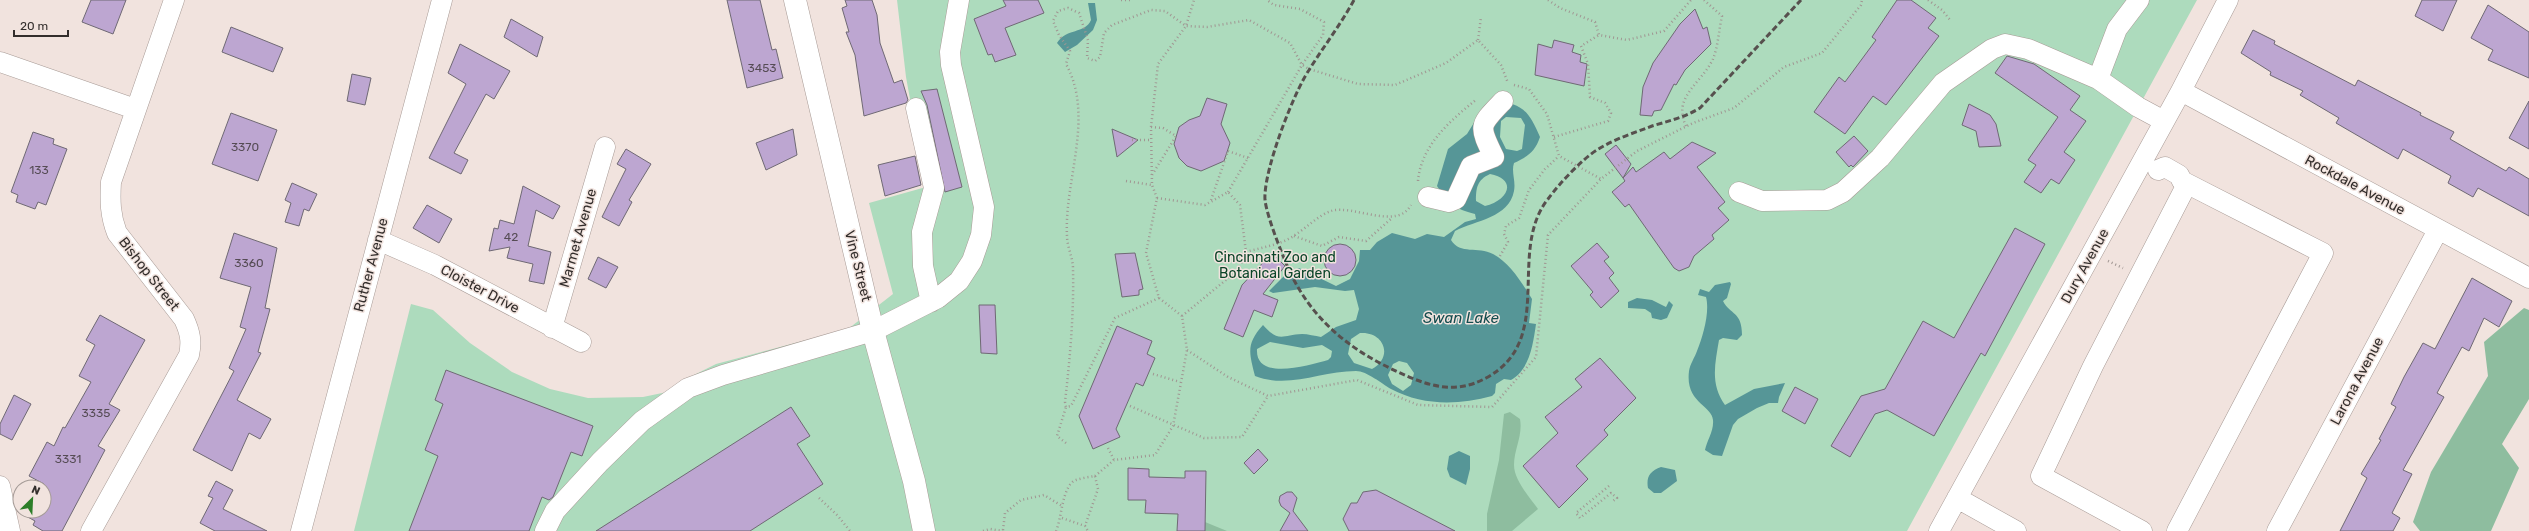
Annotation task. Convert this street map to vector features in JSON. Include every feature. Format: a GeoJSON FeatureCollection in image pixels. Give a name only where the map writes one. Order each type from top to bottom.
{"type":"FeatureCollection","features":[{"type":"Feature","properties":{"kind":"main road","name":"Vine Street"},"geometry":{"type":"LineString","coordinates":[[796,0],[873,332],[914,481],[924,531]]}},
{"type":"Feature","properties":{"kind":"street","name":"Bishop Street"},"geometry":{"type":"LineString","coordinates":[[91,531],[189,355],[191,343],[190,330],[184,319],[117,233],[112,220],[109,202],[111,182],[174,0]]}},
{"type":"Feature","properties":{"kind":"street","name":"Ruther Avenue"},"geometry":{"type":"LineString","coordinates":[[301,531],[442,0]]}},
{"type":"Feature","properties":{"kind":"street"},"geometry":{"type":"LineString","coordinates":[[545,531],[555,511],[625,438],[642,421],[688,388],[723,375],[873,332],[931,302],[959,281],[972,261],[981,235],[984,206],[951,65],[950,52],[959,0]]}},
{"type":"Feature","properties":{"kind":"street"},"geometry":{"type":"LineString","coordinates":[[2098,79],[2116,29],[2139,0]]}},
{"type":"Feature","properties":{"kind":"street","name":"Dury Avenue"},"geometry":{"type":"LineString","coordinates":[[1939,531],[2150,166],[2164,121],[2228,0]]}},
{"type":"Feature","properties":{"kind":"street"},"geometry":{"type":"LineString","coordinates":[[1739,192],[1762,202],[1828,200],[1843,192],[1880,158],[1943,83],[1992,49],[2005,44],[2028,49],[2098,79],[2138,107],[2164,121]]}},
{"type":"Feature","properties":{"kind":"street"},"geometry":{"type":"LineString","coordinates":[[0,62],[135,109]]}},
{"type":"Feature","properties":{"kind":"street"},"geometry":{"type":"LineString","coordinates":[[1420,195],[1449,202],[1456,199],[1471,166],[1494,157],[1482,134],[1486,118],[1503,89]]}},
{"type":"Feature","properties":{"kind":"street","name":"Rockdale Avenue"},"geometry":{"type":"LineString","coordinates":[[2181,91],[2529,278]]}},
{"type":"Feature","properties":{"kind":"street"},"geometry":{"type":"LineString","coordinates":[[916,108],[934,188],[922,232],[923,266],[931,302]]}},
{"type":"Feature","properties":{"kind":"street","name":"Marmet Avenue"},"geometry":{"type":"LineString","coordinates":[[552,328],[605,147]]}},
{"type":"Feature","properties":{"kind":"street"},"geometry":{"type":"LineString","coordinates":[[2150,166],[2165,168],[2179,175],[2184,182],[2323,253],[2177,531]]}},
{"type":"Feature","properties":{"kind":"street"},"geometry":{"type":"LineString","coordinates":[[2142,531],[2040,476],[2184,182]]}},
{"type":"Feature","properties":{"kind":"street","name":"Larona Avenue"},"geometry":{"type":"LineString","coordinates":[[2277,531],[2438,230]]}},
{"type":"Feature","properties":{"kind":"street","name":"Cloister Drive"},"geometry":{"type":"LineString","coordinates":[[378,240],[435,265],[581,342]]}},
{"type":"Feature","properties":{"kind":"street"},"geometry":{"type":"LineString","coordinates":[[0,486],[10,531]]}},
{"type":"Feature","properties":{"kind":"street"},"geometry":{"type":"LineString","coordinates":[[1957,498],[2016,531]]}},
{"type":"Feature","properties":{"kind":"path"},"geometry":{"type":"LineString","coordinates":[[1120,0],[1130,0]]}},
{"type":"Feature","properties":{"kind":"path"},"geometry":{"type":"LineString","coordinates":[[1056,531],[1062,518],[1062,506],[1069,487],[1075,480],[1095,476],[1114,460],[1155,455],[1173,426],[1187,350],[1182,316],[1159,298],[1146,253],[1156,198],[1152,185],[1151,126],[1158,64],[1186,26],[1194,0]]}},
{"type":"Feature","properties":{"kind":"path"},"geometry":{"type":"LineString","coordinates":[[1156,198],[1205,205],[1211,200],[1228,192],[1302,65],[1323,36],[1324,22],[1300,9],[1274,5],[1267,0]]}},
{"type":"Feature","properties":{"kind":"path"},"geometry":{"type":"LineString","coordinates":[[1548,0],[1560,8],[1595,22],[1599,35]]}},
{"type":"Feature","properties":{"kind":"path"},"geometry":{"type":"LineString","coordinates":[[1554,137],[1608,121],[1610,114],[1605,103],[1590,97],[1588,64],[1581,46],[1599,35],[1627,40],[1664,31],[1691,0]]}},
{"type":"Feature","properties":{"kind":"path"},"geometry":{"type":"LineString","coordinates":[[1686,126],[1682,117],[1681,105],[1713,59],[1722,16],[1704,0]]}},
{"type":"Feature","properties":{"kind":"path"},"geometry":{"type":"LineString","coordinates":[[1187,350],[1228,377],[1268,396],[1357,380],[1418,405],[1492,407],[1536,357],[1548,235],[1601,179],[1637,151],[1686,126],[1734,108],[1784,67],[1822,53],[1862,5],[1862,0]]}},
{"type":"Feature","properties":{"kind":"path"},"geometry":{"type":"LineString","coordinates":[[1928,0],[1942,10],[1951,21]]}},
{"type":"Feature","properties":{"kind":"path"},"geometry":{"type":"LineString","coordinates":[[1066,443],[1057,436],[1066,407],[1065,402],[1072,332],[1073,266],[1067,236],[1076,146],[1078,105],[1071,74],[1066,64],[1070,51],[1058,35],[1053,21],[1058,11],[1068,8],[1079,13],[1088,40],[1087,58],[1095,61],[1100,57],[1104,33],[1112,24],[1151,10],[1165,11],[1186,26],[1207,27],[1249,20],[1290,43],[1302,65],[1309,70],[1358,84],[1395,85],[1446,63],[1478,40],[1481,17]]}},
{"type":"Feature","properties":{"kind":"path"},"geometry":{"type":"LineString","coordinates":[[1478,40],[1501,65],[1503,89],[1529,89],[1547,114],[1559,156],[1601,179]]}},
{"type":"Feature","properties":{"kind":"path"},"geometry":{"type":"LineString","coordinates":[[1294,236],[1322,246],[1339,237],[1366,241],[1392,218],[1409,210],[1420,195],[1418,173],[1433,141],[1450,120],[1483,94]]}},
{"type":"Feature","properties":{"kind":"path"},"geometry":{"type":"LineString","coordinates":[[1151,126],[1163,128],[1176,136],[1152,176]]}},
{"type":"Feature","properties":{"kind":"path"},"geometry":{"type":"LineString","coordinates":[[1132,140],[1151,140]]}},
{"type":"Feature","properties":{"kind":"path"},"geometry":{"type":"LineString","coordinates":[[1211,200],[1228,151],[1248,158]]}},
{"type":"Feature","properties":{"kind":"path"},"geometry":{"type":"LineString","coordinates":[[1500,256],[1508,242],[1504,234],[1506,226],[1519,218],[1530,190],[1545,168],[1559,156]]}},
{"type":"Feature","properties":{"kind":"path"},"geometry":{"type":"LineString","coordinates":[[1126,181],[1152,185]]}},
{"type":"Feature","properties":{"kind":"path"},"geometry":{"type":"LineString","coordinates":[[1182,316],[1238,270],[1246,252],[1240,205],[1228,192]]}},
{"type":"Feature","properties":{"kind":"path"},"geometry":{"type":"LineString","coordinates":[[1246,252],[1279,243],[1294,236],[1331,211],[1360,212],[1392,218]]}},
{"type":"Feature","properties":{"kind":"path"},"geometry":{"type":"LineString","coordinates":[[1066,407],[1071,406],[1115,318],[1159,298]]}},
{"type":"Feature","properties":{"kind":"path"},"geometry":{"type":"LineString","coordinates":[[1153,374],[1180,382]]}},
{"type":"Feature","properties":{"kind":"path"},"geometry":{"type":"LineString","coordinates":[[1130,406],[1173,426],[1204,438],[1242,437],[1268,396]]}},
{"type":"Feature","properties":{"kind":"path"},"geometry":{"type":"LineString","coordinates":[[1108,448],[1114,460]]}},
{"type":"Feature","properties":{"kind":"path"},"geometry":{"type":"LineString","coordinates":[[1085,526],[1098,489],[1095,476]]}},
{"type":"Feature","properties":{"kind":"path"},"geometry":{"type":"LineString","coordinates":[[1609,486],[1576,513],[1580,518],[1611,493],[1617,498],[1612,501]]}},
{"type":"Feature","properties":{"kind":"path"},"geometry":{"type":"LineString","coordinates":[[983,531],[990,529],[1003,531],[1005,513],[1021,500],[1044,495],[1062,506]]}},
{"type":"Feature","properties":{"kind":"path"},"geometry":{"type":"LineString","coordinates":[[819,498],[838,516],[850,531]]}},
{"type":"Feature","properties":{"kind":"path"},"geometry":{"type":"LineString","coordinates":[[1062,518],[1085,526],[1088,531]]}},
{"type":"Feature","properties":{"kind":"green space","name":"Cincinnati Zoo and Botanical Garden"},"geometry":{"type":"Polygon","coordinates":[[[897,0],[2197,0],[1907,531],[354,531],[411,304],[433,310],[470,343],[512,372],[550,389],[588,398],[643,397],[667,392],[688,378],[716,364],[848,329],[893,294],[869,203],[926,187],[906,77],[897,0]]]}},
{"type":"Feature","properties":{"kind":"green space"},"geometry":{"type":"Polygon","coordinates":[[[2524,308],[2529,310],[2529,399],[2502,444],[2519,468],[2491,531],[2420,531],[2413,522],[2431,472],[2488,376],[2484,342],[2524,308]]]}},
{"type":"Feature","properties":{"kind":"green space"},"geometry":{"type":"Polygon","coordinates":[[[1510,412],[1520,419],[1521,425],[1514,459],[1515,471],[1519,483],[1538,509],[1512,531],[1487,531],[1487,514],[1499,460],[1504,414],[1510,412]]]}},
{"type":"Feature","properties":{"kind":"green space"},"geometry":{"type":"Polygon","coordinates":[[[1205,522],[1227,531],[1205,531],[1205,522]]]}},
{"type":"Feature","properties":{"kind":"water"},"geometry":{"type":"Polygon","coordinates":[[[1088,3],[1095,3],[1097,20],[1093,30],[1077,45],[1065,52],[1057,43],[1065,35],[1088,24],[1091,20],[1088,3]]]}},
{"type":"Feature","properties":{"kind":"water","name":"Swan Lake"},"geometry":{"type":"Polygon","coordinates":[[[1492,100],[1517,106],[1532,120],[1540,137],[1536,146],[1530,153],[1514,163],[1514,191],[1511,200],[1506,207],[1499,213],[1455,231],[1451,240],[1455,245],[1464,249],[1487,252],[1499,258],[1515,274],[1532,299],[1529,323],[1536,324],[1534,340],[1530,355],[1517,375],[1511,380],[1504,379],[1496,384],[1495,393],[1492,396],[1454,402],[1428,401],[1403,395],[1365,373],[1356,371],[1280,381],[1268,380],[1255,376],[1251,361],[1250,349],[1251,343],[1263,325],[1268,331],[1281,337],[1302,334],[1321,337],[1336,327],[1356,320],[1359,309],[1354,290],[1345,291],[1315,287],[1273,293],[1269,291],[1284,276],[1299,268],[1336,286],[1350,279],[1359,261],[1360,250],[1370,250],[1377,242],[1392,233],[1415,239],[1427,234],[1444,237],[1465,222],[1476,219],[1475,214],[1462,210],[1449,201],[1437,186],[1448,149],[1467,134],[1485,105],[1492,100]],[[1506,117],[1501,121],[1500,137],[1506,149],[1517,151],[1522,149],[1525,125],[1521,118],[1506,117]],[[1490,174],[1486,176],[1478,185],[1476,196],[1476,201],[1485,206],[1499,200],[1507,190],[1505,181],[1499,177],[1490,174]],[[1360,333],[1351,339],[1348,354],[1354,363],[1372,369],[1379,364],[1383,358],[1384,352],[1380,340],[1368,333],[1360,333]],[[1270,342],[1257,349],[1259,359],[1265,365],[1285,369],[1328,360],[1331,357],[1332,351],[1322,345],[1303,348],[1270,342]],[[1399,361],[1393,364],[1388,375],[1392,384],[1403,391],[1411,385],[1414,373],[1407,363],[1399,361]]]}},
{"type":"Feature","properties":{"kind":"water"},"geometry":{"type":"Polygon","coordinates":[[[1730,282],[1731,284],[1727,298],[1723,301],[1738,317],[1742,335],[1737,340],[1723,338],[1719,340],[1715,366],[1715,382],[1720,397],[1725,405],[1754,389],[1785,383],[1778,403],[1769,403],[1738,419],[1733,425],[1722,456],[1713,455],[1705,450],[1713,424],[1712,415],[1699,402],[1691,390],[1689,371],[1702,338],[1707,310],[1706,297],[1698,295],[1700,289],[1709,292],[1715,285],[1730,282]]]}},
{"type":"Feature","properties":{"kind":"water"},"geometry":{"type":"Polygon","coordinates":[[[1637,298],[1652,300],[1666,307],[1669,301],[1673,305],[1667,318],[1661,320],[1652,318],[1651,313],[1645,309],[1628,308],[1628,302],[1637,298]]]}},
{"type":"Feature","properties":{"kind":"water"},"geometry":{"type":"Polygon","coordinates":[[[1459,451],[1470,456],[1470,469],[1466,485],[1450,477],[1447,469],[1449,456],[1459,451]]]}},
{"type":"Feature","properties":{"kind":"water"},"geometry":{"type":"Polygon","coordinates":[[[1661,467],[1675,470],[1677,481],[1661,493],[1654,493],[1648,488],[1648,478],[1654,470],[1661,467]]]}},
{"type":"Feature","properties":{"kind":"building"},"geometry":{"type":"Polygon","coordinates":[[[91,0],[126,0],[113,34],[82,22],[91,0]]]}},
{"type":"Feature","properties":{"kind":"building"},"geometry":{"type":"Polygon","coordinates":[[[727,0],[760,0],[772,50],[776,49],[783,78],[747,88],[727,0]]]}},
{"type":"Feature","properties":{"kind":"building"},"geometry":{"type":"Polygon","coordinates":[[[845,0],[872,0],[877,15],[880,43],[894,83],[902,80],[908,100],[906,103],[864,116],[855,55],[846,32],[849,32],[842,8],[847,6],[845,0]]]}},
{"type":"Feature","properties":{"kind":"building"},"geometry":{"type":"Polygon","coordinates":[[[1003,0],[1038,0],[1044,13],[1005,28],[1016,55],[995,62],[992,54],[988,55],[974,19],[1006,6],[1003,0]]]}},
{"type":"Feature","properties":{"kind":"building"},"geometry":{"type":"Polygon","coordinates":[[[1897,0],[1911,0],[1936,18],[1928,28],[1939,36],[1886,105],[1873,96],[1845,134],[1814,112],[1839,77],[1845,82],[1876,40],[1872,37],[1897,0]]]}},
{"type":"Feature","properties":{"kind":"building"},"geometry":{"type":"Polygon","coordinates":[[[2422,0],[2457,0],[2443,31],[2415,16],[2422,0]]]}},
{"type":"Feature","properties":{"kind":"building"},"geometry":{"type":"Polygon","coordinates":[[[2488,5],[2529,32],[2529,78],[2488,60],[2493,50],[2471,38],[2488,5]]]}},
{"type":"Feature","properties":{"kind":"building"},"geometry":{"type":"Polygon","coordinates":[[[1695,9],[1703,29],[1707,27],[1711,44],[1685,70],[1676,85],[1674,84],[1661,110],[1654,111],[1652,116],[1640,115],[1643,87],[1653,63],[1680,24],[1695,9]]]}},
{"type":"Feature","properties":{"kind":"building"},"geometry":{"type":"Polygon","coordinates":[[[511,19],[543,37],[537,57],[504,37],[511,19]]]}},
{"type":"Feature","properties":{"kind":"building"},"geometry":{"type":"Polygon","coordinates":[[[231,27],[283,48],[273,72],[222,52],[231,27]]]}},
{"type":"Feature","properties":{"kind":"building"},"geometry":{"type":"Polygon","coordinates":[[[2253,30],[2275,41],[2274,44],[2355,86],[2358,80],[2421,113],[2420,115],[2454,132],[2450,139],[2506,171],[2509,167],[2529,179],[2529,216],[2478,188],[2473,197],[2448,183],[2451,176],[2403,149],[2398,159],[2336,123],[2339,118],[2300,95],[2303,91],[2270,75],[2271,72],[2241,53],[2253,30]]]}},
{"type":"Feature","properties":{"kind":"building"},"geometry":{"type":"Polygon","coordinates":[[[1554,40],[1574,45],[1572,52],[1581,55],[1580,62],[1587,64],[1584,86],[1535,75],[1538,44],[1552,48],[1554,40]]]}},
{"type":"Feature","properties":{"kind":"building"},"geometry":{"type":"Polygon","coordinates":[[[460,44],[510,71],[494,99],[486,94],[454,153],[468,160],[461,174],[429,158],[466,84],[448,73],[460,44]]]}},
{"type":"Feature","properties":{"kind":"building"},"geometry":{"type":"Polygon","coordinates":[[[2007,56],[2034,64],[2080,96],[2070,110],[2086,121],[2064,152],[2075,160],[2059,184],[2051,179],[2041,193],[2024,182],[2036,165],[2028,160],[2058,117],[1995,73],[2007,56]]]}},
{"type":"Feature","properties":{"kind":"building"},"geometry":{"type":"Polygon","coordinates":[[[352,74],[371,78],[365,105],[347,101],[352,74]]]}},
{"type":"Feature","properties":{"kind":"building"},"geometry":{"type":"Polygon","coordinates":[[[937,89],[962,187],[945,192],[927,105],[921,91],[937,89]]]}},
{"type":"Feature","properties":{"kind":"building"},"geometry":{"type":"Polygon","coordinates":[[[1207,98],[1227,104],[1221,124],[1230,143],[1224,161],[1201,171],[1187,166],[1179,158],[1174,144],[1179,127],[1189,120],[1200,116],[1207,98]]]}},
{"type":"Feature","properties":{"kind":"building"},"geometry":{"type":"Polygon","coordinates":[[[2529,101],[2529,149],[2509,138],[2529,101]]]}},
{"type":"Feature","properties":{"kind":"building"},"geometry":{"type":"Polygon","coordinates":[[[1969,104],[1990,115],[1996,124],[2001,146],[1979,147],[1976,131],[1962,125],[1969,104]]]}},
{"type":"Feature","properties":{"kind":"building"},"geometry":{"type":"Polygon","coordinates":[[[231,113],[277,130],[258,181],[212,164],[231,113]]]}},
{"type":"Feature","properties":{"kind":"building"},"geometry":{"type":"Polygon","coordinates":[[[793,129],[797,155],[766,170],[756,143],[793,129]]]}},
{"type":"Feature","properties":{"kind":"building"},"geometry":{"type":"Polygon","coordinates":[[[1112,129],[1138,140],[1117,157],[1112,129]]]}},
{"type":"Feature","properties":{"kind":"building"},"geometry":{"type":"Polygon","coordinates":[[[33,132],[54,139],[53,144],[67,149],[46,205],[38,202],[35,209],[16,202],[18,195],[11,192],[33,132]]]}},
{"type":"Feature","properties":{"kind":"building"},"geometry":{"type":"Polygon","coordinates":[[[1854,136],[1868,151],[1853,167],[1851,165],[1849,167],[1836,152],[1854,136]]]}},
{"type":"Feature","properties":{"kind":"building"},"geometry":{"type":"Polygon","coordinates":[[[1692,142],[1716,153],[1697,167],[1725,202],[1718,208],[1729,220],[1712,235],[1714,239],[1694,256],[1689,267],[1679,271],[1674,268],[1629,204],[1625,207],[1612,192],[1625,181],[1623,178],[1633,167],[1636,172],[1664,152],[1670,159],[1692,142]]]}},
{"type":"Feature","properties":{"kind":"building"},"geometry":{"type":"Polygon","coordinates":[[[1616,145],[1631,164],[1623,178],[1605,154],[1616,145]]]}},
{"type":"Feature","properties":{"kind":"building"},"geometry":{"type":"Polygon","coordinates":[[[626,149],[651,164],[629,200],[632,202],[619,226],[602,217],[626,169],[617,164],[626,149]]]}},
{"type":"Feature","properties":{"kind":"building"},"geometry":{"type":"Polygon","coordinates":[[[915,156],[921,185],[885,196],[878,165],[915,156]]]}},
{"type":"Feature","properties":{"kind":"building"},"geometry":{"type":"Polygon","coordinates":[[[292,183],[317,194],[309,211],[304,209],[299,226],[285,222],[291,203],[285,200],[292,183]]]}},
{"type":"Feature","properties":{"kind":"building"},"geometry":{"type":"Polygon","coordinates":[[[523,186],[560,206],[553,219],[536,210],[528,246],[551,252],[544,284],[529,281],[533,264],[507,258],[510,247],[489,251],[494,228],[498,229],[500,220],[514,224],[523,186]]]}},
{"type":"Feature","properties":{"kind":"building"},"geometry":{"type":"Polygon","coordinates":[[[427,205],[452,219],[439,243],[413,228],[427,205]]]}},
{"type":"Feature","properties":{"kind":"building"},"geometry":{"type":"Polygon","coordinates":[[[2015,228],[2045,244],[1985,356],[1981,353],[1934,436],[1887,410],[1875,414],[1850,457],[1831,446],[1861,396],[1885,389],[1923,321],[1954,338],[2015,228]]]}},
{"type":"Feature","properties":{"kind":"building"},"geometry":{"type":"Polygon","coordinates":[[[234,233],[277,248],[265,308],[270,309],[258,352],[261,353],[237,400],[271,419],[260,439],[249,433],[232,471],[193,450],[234,371],[229,368],[246,329],[240,327],[251,287],[220,278],[234,233]]]}},
{"type":"Feature","properties":{"kind":"building"},"geometry":{"type":"Polygon","coordinates":[[[1597,243],[1609,257],[1604,261],[1614,273],[1609,278],[1619,291],[1601,308],[1590,295],[1593,292],[1571,266],[1597,243]]]}},
{"type":"Feature","properties":{"kind":"building"},"geometry":{"type":"Polygon","coordinates":[[[1337,244],[1343,244],[1352,248],[1356,260],[1352,272],[1343,276],[1337,276],[1328,272],[1324,263],[1324,257],[1328,248],[1337,244]]]}},
{"type":"Feature","properties":{"kind":"building"},"geometry":{"type":"Polygon","coordinates":[[[1135,253],[1143,289],[1139,290],[1139,295],[1122,297],[1115,254],[1135,253]]]}},
{"type":"Feature","properties":{"kind":"building"},"geometry":{"type":"Polygon","coordinates":[[[1272,253],[1285,266],[1263,294],[1278,300],[1272,317],[1254,310],[1243,337],[1224,329],[1242,285],[1272,253]]]}},
{"type":"Feature","properties":{"kind":"building"},"geometry":{"type":"Polygon","coordinates":[[[598,257],[618,267],[606,288],[588,279],[598,257]]]}},
{"type":"Feature","properties":{"kind":"building"},"geometry":{"type":"Polygon","coordinates":[[[2472,278],[2512,301],[2499,327],[2484,318],[2469,351],[2462,347],[2437,393],[2444,397],[2403,470],[2412,474],[2392,513],[2400,518],[2393,531],[2340,531],[2367,478],[2361,474],[2381,440],[2379,439],[2396,407],[2391,404],[2404,377],[2423,343],[2435,349],[2472,278]]]}},
{"type":"Feature","properties":{"kind":"building"},"geometry":{"type":"Polygon","coordinates":[[[979,305],[995,305],[997,354],[981,353],[979,305]]]}},
{"type":"Feature","properties":{"kind":"building"},"geometry":{"type":"Polygon","coordinates":[[[100,315],[145,340],[109,404],[120,410],[98,446],[105,450],[62,531],[43,531],[33,525],[35,521],[31,519],[52,519],[52,479],[35,479],[29,476],[47,442],[54,446],[63,427],[65,428],[91,382],[79,376],[95,345],[86,340],[100,315]]]}},
{"type":"Feature","properties":{"kind":"building"},"geometry":{"type":"Polygon","coordinates":[[[1117,326],[1152,341],[1147,354],[1155,358],[1143,386],[1136,383],[1116,429],[1120,437],[1093,449],[1079,416],[1117,326]]]}},
{"type":"Feature","properties":{"kind":"building"},"geometry":{"type":"Polygon","coordinates":[[[1600,358],[1636,398],[1604,430],[1608,435],[1576,466],[1588,479],[1559,508],[1523,466],[1558,433],[1545,417],[1582,387],[1575,379],[1600,358]]]}},
{"type":"Feature","properties":{"kind":"building"},"geometry":{"type":"Polygon","coordinates":[[[446,370],[593,426],[582,456],[571,452],[553,497],[549,500],[542,497],[529,531],[409,531],[438,456],[425,450],[443,404],[435,400],[446,370]]]}},
{"type":"Feature","properties":{"kind":"building"},"geometry":{"type":"Polygon","coordinates":[[[1795,387],[1818,399],[1805,424],[1782,411],[1795,387]]]}},
{"type":"Feature","properties":{"kind":"building"},"geometry":{"type":"Polygon","coordinates":[[[14,395],[31,404],[12,440],[0,434],[0,424],[14,395]]]}},
{"type":"Feature","properties":{"kind":"building"},"geometry":{"type":"Polygon","coordinates":[[[791,407],[810,436],[797,444],[823,484],[750,531],[596,531],[791,407]]]}},
{"type":"Feature","properties":{"kind":"building"},"geometry":{"type":"Polygon","coordinates":[[[1258,449],[1268,460],[1254,474],[1244,463],[1258,449]]]}},
{"type":"Feature","properties":{"kind":"building"},"geometry":{"type":"Polygon","coordinates":[[[1128,468],[1149,469],[1149,477],[1185,478],[1185,471],[1206,471],[1205,531],[1177,531],[1178,514],[1145,513],[1146,500],[1128,500],[1128,468]]]}},
{"type":"Feature","properties":{"kind":"building"},"geometry":{"type":"Polygon","coordinates":[[[216,481],[233,490],[223,509],[267,531],[215,531],[200,523],[213,498],[208,496],[216,481]]]}},
{"type":"Feature","properties":{"kind":"building"},"geometry":{"type":"Polygon","coordinates":[[[1376,490],[1455,531],[1349,531],[1343,519],[1351,503],[1357,503],[1363,492],[1376,490]]]}},
{"type":"Feature","properties":{"kind":"building"},"geometry":{"type":"Polygon","coordinates":[[[1287,492],[1292,492],[1297,498],[1293,511],[1308,531],[1280,531],[1290,513],[1281,506],[1279,501],[1280,496],[1287,492]]]}},
{"type":"Feature","properties":{"kind":"railway"},"geometry":{"type":"LineString","coordinates":[[1354,0],[1344,18],[1302,81],[1295,96],[1280,134],[1269,171],[1266,187],[1266,207],[1283,255],[1298,288],[1309,304],[1334,332],[1364,354],[1380,363],[1420,381],[1442,387],[1463,386],[1486,378],[1507,362],[1520,341],[1526,319],[1531,244],[1536,220],[1548,199],[1564,179],[1591,154],[1617,139],[1683,116],[1700,108],[1801,0]]}}]}
